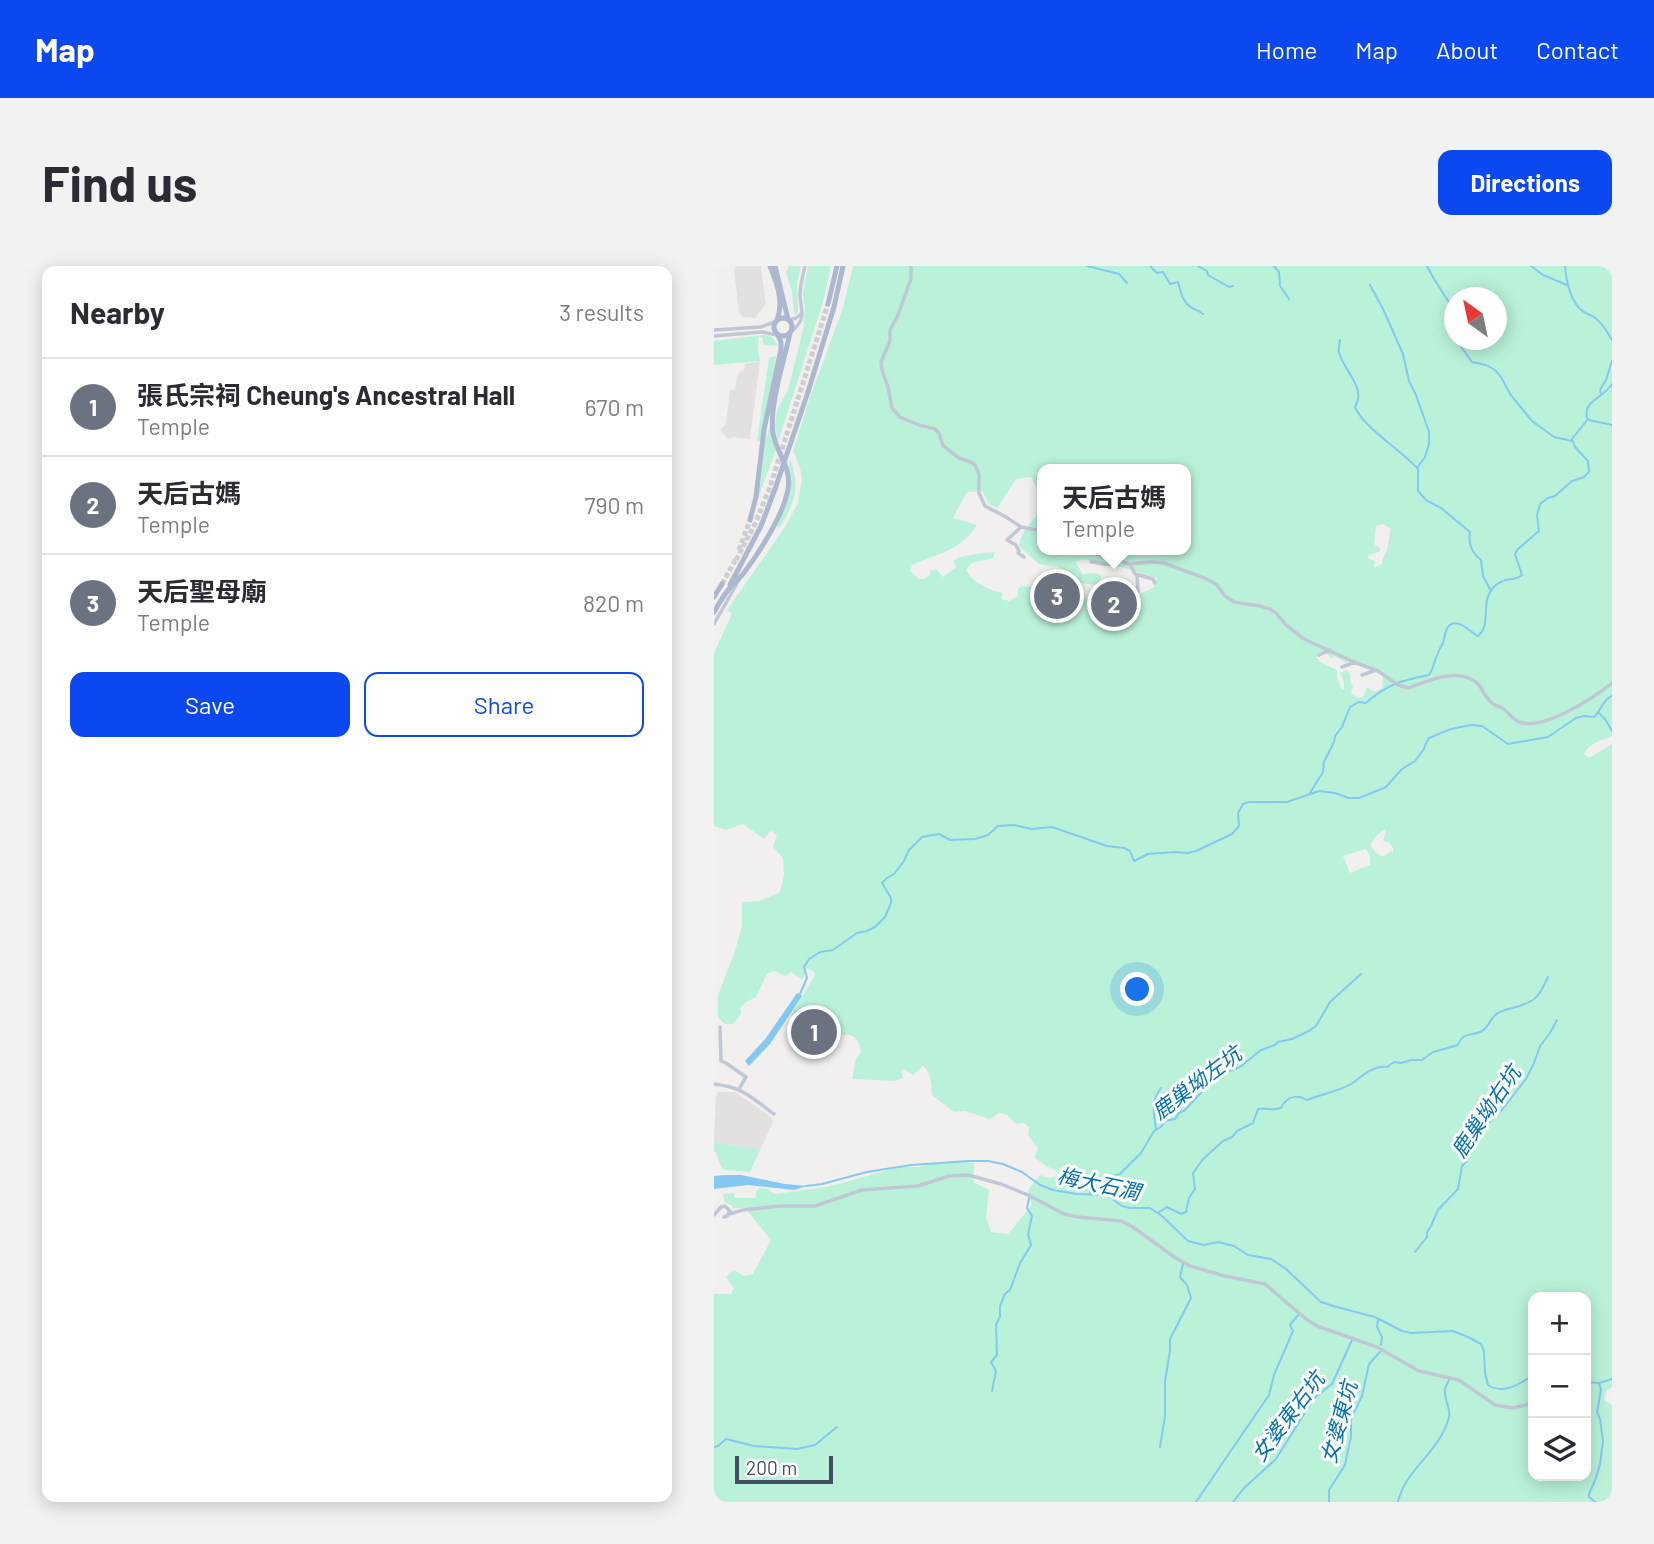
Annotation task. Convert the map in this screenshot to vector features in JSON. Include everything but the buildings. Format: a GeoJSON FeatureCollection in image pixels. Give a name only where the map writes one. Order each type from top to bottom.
{"type":"FeatureCollection","features":[{"type":"Feature","properties":{"kind":"main road"},"geometry":{"type":"LineString","coordinates":[[727,591],[743,574],[780,514],[789,487],[787,468],[775,443],[772,426],[778,387],[793,326],[772,266]]}},
{"type":"Feature","properties":{"kind":"main road"},"geometry":{"type":"LineString","coordinates":[[750,520],[756,498],[764,430],[781,349],[774,326],[781,309],[772,266]]}},
{"type":"Feature","properties":{"kind":"main road"},"geometry":{"type":"LineString","coordinates":[[828,304],[837,266]]}},
{"type":"Feature","properties":{"kind":"main road"},"geometry":{"type":"LineString","coordinates":[[714,612],[761,526],[775,489],[834,307],[844,266]]}},
{"type":"Feature","properties":{"kind":"main road"},"geometry":{"type":"LineString","coordinates":[[777,320],[789,319]]}},
{"type":"Feature","properties":{"kind":"main road"},"geometry":{"type":"LineString","coordinates":[[778,335],[786,336],[791,332]]}},
{"type":"Feature","properties":{"kind":"main road"},"geometry":{"type":"LineString","coordinates":[[714,597],[722,584]]}},
{"type":"Feature","properties":{"kind":"street"},"geometry":{"type":"LineString","coordinates":[[791,332],[801,321],[800,296],[805,266]]}},
{"type":"Feature","properties":{"kind":"street"},"geometry":{"type":"LineString","coordinates":[[911,266],[910,282],[890,330],[889,344],[881,362],[891,408],[899,416],[935,429],[943,446],[959,458],[975,465],[979,473],[979,493],[983,504],[1021,527],[1037,530]]}},
{"type":"Feature","properties":{"kind":"street"},"geometry":{"type":"LineString","coordinates":[[789,319],[798,317],[802,311]]}},
{"type":"Feature","properties":{"kind":"street"},"geometry":{"type":"LineString","coordinates":[[714,330],[761,327],[777,320]]}},
{"type":"Feature","properties":{"kind":"street"},"geometry":{"type":"LineString","coordinates":[[714,336],[762,332],[778,335]]}},
{"type":"Feature","properties":{"kind":"street"},"geometry":{"type":"LineString","coordinates":[[1021,527],[1007,540],[1016,545],[1018,553],[1024,557]]}},
{"type":"Feature","properties":{"kind":"street"},"geometry":{"type":"LineString","coordinates":[[1100,555],[1130,564],[1164,563],[1206,579],[1237,604],[1269,609],[1299,636],[1376,670],[1399,686],[1408,688],[1447,676],[1466,677],[1476,682],[1493,704],[1505,709],[1516,721],[1533,723],[1563,714],[1612,683]]}},
{"type":"Feature","properties":{"kind":"street"},"geometry":{"type":"LineString","coordinates":[[1091,562],[1108,564],[1117,561]]}},
{"type":"Feature","properties":{"kind":"street"},"geometry":{"type":"LineString","coordinates":[[1130,564],[1133,572],[1154,579],[1155,583]]}},
{"type":"Feature","properties":{"kind":"street"},"geometry":{"type":"LineString","coordinates":[[714,624],[743,574]]}},
{"type":"Feature","properties":{"kind":"street"},"geometry":{"type":"LineString","coordinates":[[1137,575],[1138,592]]}},
{"type":"Feature","properties":{"kind":"street"},"geometry":{"type":"LineString","coordinates":[[1318,655],[1330,650]]}},
{"type":"Feature","properties":{"kind":"street"},"geometry":{"type":"LineString","coordinates":[[1342,667],[1355,662]]}},
{"type":"Feature","properties":{"kind":"street"},"geometry":{"type":"LineString","coordinates":[[1362,675],[1376,670]]}},
{"type":"Feature","properties":{"kind":"street"},"geometry":{"type":"LineString","coordinates":[[720,1027],[721,1061],[746,1077],[738,1089]]}},
{"type":"Feature","properties":{"kind":"street"},"geometry":{"type":"LineString","coordinates":[[714,1084],[738,1089],[774,1115]]}},
{"type":"Feature","properties":{"kind":"street"},"geometry":{"type":"LineString","coordinates":[[714,1216],[780,1206],[815,1206],[862,1190],[918,1186],[953,1176],[968,1175],[1001,1184],[1064,1214],[1118,1220],[1133,1227],[1170,1255],[1190,1266],[1265,1283],[1317,1326],[1377,1347],[1416,1370],[1459,1380],[1493,1404],[1513,1408],[1528,1404]]}},
{"type":"Feature","properties":{"kind":"street"},"geometry":{"type":"LineString","coordinates":[[714,1216],[724,1206],[743,1210]]}},
{"type":"Feature","properties":{"kind":"street"},"geometry":{"type":"LineString","coordinates":[[726,1216],[728,1208]]}},
{"type":"Feature","properties":{"kind":"street"},"geometry":{"type":"LineString","coordinates":[[719,1209],[719,1214],[726,1216]]}},
{"type":"Feature","properties":{"kind":"shaded area"},"geometry":{"type":"Polygon","coordinates":[[[736,266],[761,266],[766,304],[755,318],[743,317],[739,313],[734,270],[736,266]]]}},
{"type":"Feature","properties":{"kind":"shaded area"},"geometry":{"type":"Polygon","coordinates":[[[760,361],[750,439],[729,439],[720,430],[726,424],[730,390],[735,390],[737,375],[744,370],[745,364],[760,361]]]}},
{"type":"Feature","properties":{"kind":"shaded area"},"geometry":{"type":"Polygon","coordinates":[[[718,1092],[735,1092],[771,1117],[773,1122],[760,1150],[714,1142],[718,1092]]]}},
{"type":"Feature","properties":{"kind":"green space"},"geometry":{"type":"Polygon","coordinates":[[[789,266],[801,266],[797,283],[796,314],[786,272],[789,266]]]}},
{"type":"Feature","properties":{"kind":"green space"},"geometry":{"type":"Polygon","coordinates":[[[808,266],[831,266],[823,302],[778,442],[775,425],[777,410],[788,390],[803,330],[803,293],[808,266]]]}},
{"type":"Feature","properties":{"kind":"green space"},"geometry":{"type":"Polygon","coordinates":[[[853,266],[1612,266],[1612,736],[1592,745],[1584,754],[1589,758],[1612,744],[1612,1387],[1606,1391],[1604,1400],[1612,1405],[1612,1502],[714,1502],[714,1294],[731,1294],[734,1288],[726,1277],[734,1270],[744,1276],[753,1274],[771,1240],[745,1208],[732,1208],[725,1202],[723,1194],[734,1193],[735,1198],[756,1198],[756,1191],[760,1188],[768,1189],[774,1194],[827,1187],[900,1167],[955,1161],[974,1163],[973,1182],[989,1190],[986,1217],[991,1232],[1008,1234],[1032,1205],[1028,1190],[1040,1175],[1050,1178],[1059,1175],[1034,1157],[1038,1149],[1028,1135],[1029,1127],[1024,1123],[1016,1124],[1007,1115],[999,1113],[990,1119],[965,1111],[954,1112],[932,1095],[930,1076],[923,1066],[913,1075],[904,1069],[901,1071],[903,1078],[895,1081],[852,1079],[856,1059],[861,1051],[856,1039],[848,1035],[823,1032],[805,1014],[799,1019],[791,1015],[814,977],[815,972],[807,968],[802,980],[791,972],[786,976],[774,971],[767,974],[756,997],[740,1008],[741,1014],[733,1024],[725,1024],[718,1018],[718,995],[742,926],[742,902],[760,901],[780,892],[784,875],[783,858],[773,847],[777,836],[772,831],[764,839],[743,824],[726,830],[714,826],[714,653],[732,614],[727,610],[785,527],[798,503],[802,479],[793,451],[843,308],[853,266]],[[1383,524],[1376,526],[1374,544],[1380,548],[1379,552],[1368,555],[1368,558],[1375,561],[1374,568],[1382,564],[1387,550],[1391,529],[1383,524]],[[1322,652],[1316,657],[1320,662],[1337,670],[1342,690],[1344,682],[1340,673],[1346,670],[1353,686],[1351,694],[1359,698],[1364,696],[1367,687],[1375,692],[1382,688],[1383,677],[1377,672],[1348,661],[1346,663],[1334,656],[1332,659],[1322,652]],[[1386,829],[1377,835],[1370,845],[1381,856],[1393,852],[1390,843],[1383,841],[1386,829]],[[1366,849],[1343,856],[1350,873],[1370,865],[1370,856],[1366,849]]]}},
{"type":"Feature","properties":{"kind":"green space"},"geometry":{"type":"Polygon","coordinates":[[[764,335],[772,337],[778,346],[764,345],[762,337],[759,337],[760,361],[714,365],[714,341],[764,335]]]}},
{"type":"Feature","properties":{"kind":"green space"},"geometry":{"type":"Polygon","coordinates":[[[776,356],[760,442],[757,440],[769,358],[776,356]]]}},
{"type":"Feature","properties":{"kind":"green space"},"geometry":{"type":"Polygon","coordinates":[[[771,422],[771,435],[776,450],[756,503],[765,442],[771,422]]]}},
{"type":"Feature","properties":{"kind":"green space"},"geometry":{"type":"Polygon","coordinates":[[[790,459],[795,478],[795,495],[779,528],[775,526],[790,494],[790,459]]]}},
{"type":"Feature","properties":{"kind":"green space"},"geometry":{"type":"Polygon","coordinates":[[[714,1142],[760,1150],[750,1172],[725,1170],[714,1150],[714,1142]]]}},
{"type":"Feature","properties":{"kind":"water"},"geometry":{"type":"Polygon","coordinates":[[[797,993],[802,996],[770,1044],[749,1066],[745,1061],[766,1038],[797,993]]]}},
{"type":"Feature","properties":{"kind":"water"},"geometry":{"type":"Polygon","coordinates":[[[741,1175],[807,1186],[794,1190],[748,1185],[714,1189],[714,1176],[741,1175]]]}},
{"type":"Feature","properties":{"kind":"waterway"},"geometry":{"type":"LineString","coordinates":[[1087,266],[1119,274],[1127,283]]}},
{"type":"Feature","properties":{"kind":"waterway"},"geometry":{"type":"LineString","coordinates":[[1150,266],[1157,273],[1163,272],[1170,284],[1178,282],[1186,303],[1203,314]]}},
{"type":"Feature","properties":{"kind":"waterway"},"geometry":{"type":"LineString","coordinates":[[1198,266],[1207,271],[1208,275],[1229,287],[1233,286]]}},
{"type":"Feature","properties":{"kind":"waterway"},"geometry":{"type":"LineString","coordinates":[[1274,266],[1279,272],[1280,286],[1289,299]]}},
{"type":"Feature","properties":{"kind":"waterway"},"geometry":{"type":"LineString","coordinates":[[1427,266],[1444,295]]}},
{"type":"Feature","properties":{"kind":"waterway"},"geometry":{"type":"LineString","coordinates":[[1531,266],[1543,275],[1567,285]]}},
{"type":"Feature","properties":{"kind":"waterway"},"geometry":{"type":"LineString","coordinates":[[1565,266],[1568,285],[1576,304],[1600,322],[1612,340]]}},
{"type":"Feature","properties":{"kind":"waterway"},"geometry":{"type":"LineString","coordinates":[[1370,285],[1403,354],[1409,381],[1429,432],[1425,457],[1417,468]]}},
{"type":"Feature","properties":{"kind":"waterway"},"geometry":{"type":"LineString","coordinates":[[1340,340],[1341,359],[1358,393],[1355,407],[1374,431],[1418,469],[1418,491],[1426,500],[1441,508],[1470,532],[1471,548],[1481,560],[1483,576],[1491,591]]}},
{"type":"Feature","properties":{"kind":"waterway"},"geometry":{"type":"LineString","coordinates":[[1463,350],[1472,362],[1495,370],[1532,421],[1554,437],[1572,441]]}},
{"type":"Feature","properties":{"kind":"waterway"},"geometry":{"type":"LineString","coordinates":[[1601,394],[1600,390],[1612,361]]}},
{"type":"Feature","properties":{"kind":"waterway"},"geometry":{"type":"LineString","coordinates":[[1587,418],[1588,407],[1612,384]]}},
{"type":"Feature","properties":{"kind":"waterway"},"geometry":{"type":"LineString","coordinates":[[1486,607],[1494,587],[1522,575],[1515,554],[1539,531],[1537,515],[1540,504],[1589,472],[1588,461],[1575,447],[1572,439],[1588,419]]}},
{"type":"Feature","properties":{"kind":"waterway"},"geometry":{"type":"LineString","coordinates":[[1589,420],[1612,425]]}},
{"type":"Feature","properties":{"kind":"waterway"},"geometry":{"type":"LineString","coordinates":[[1310,793],[1323,772],[1324,762],[1350,707],[1359,702],[1366,703],[1381,691],[1396,684],[1429,675],[1449,626],[1459,624],[1478,636],[1484,627],[1486,609]]}},
{"type":"Feature","properties":{"kind":"waterway"},"geometry":{"type":"LineString","coordinates":[[800,994],[807,978],[804,967],[809,959],[820,952],[833,950],[857,933],[875,927],[885,917],[891,898],[882,883],[894,874],[909,850],[922,837],[939,834],[950,840],[975,839],[988,835],[998,826],[1014,825],[1032,829],[1052,827],[1107,846],[1124,848],[1130,851],[1134,861],[1148,854],[1188,853],[1232,834],[1239,826],[1238,813],[1243,804],[1287,802],[1319,791],[1359,798],[1386,787],[1402,769],[1415,761],[1429,738],[1451,729],[1482,726],[1508,744],[1548,737],[1576,718],[1594,717],[1612,696]]}},
{"type":"Feature","properties":{"kind":"waterway"},"geometry":{"type":"LineString","coordinates":[[1599,713],[1612,731]]}},
{"type":"Feature","properties":{"kind":"waterway","name":"鹿巢坳左坑"},"geometry":{"type":"LineString","coordinates":[[1090,1194],[1097,1180],[1120,1174],[1141,1153],[1154,1131],[1165,1121],[1175,1119],[1209,1084],[1240,1067],[1261,1050],[1292,1039],[1316,1026],[1330,1002],[1361,974]]}},
{"type":"Feature","properties":{"kind":"waterway"},"geometry":{"type":"LineString","coordinates":[[1158,1213],[1167,1207],[1181,1214],[1186,1212],[1189,1198],[1195,1189],[1193,1173],[1203,1159],[1223,1141],[1253,1123],[1258,1109],[1281,1108],[1293,1097],[1307,1100],[1346,1087],[1377,1068],[1387,1067],[1394,1062],[1422,1060],[1433,1052],[1458,1045],[1465,1036],[1483,1030],[1498,1013],[1535,998],[1548,977]]}},
{"type":"Feature","properties":{"kind":"waterway","name":"鹿巢坳右坑"},"geometry":{"type":"LineString","coordinates":[[1415,1252],[1427,1237],[1438,1210],[1458,1189],[1462,1166],[1467,1161],[1473,1145],[1496,1113],[1501,1111],[1526,1079],[1540,1046],[1557,1020]]}},
{"type":"Feature","properties":{"kind":"waterway"},"geometry":{"type":"LineString","coordinates":[[1156,1130],[1154,1103],[1161,1088]]}},
{"type":"Feature","properties":{"kind":"waterway","name":"梅大石澗"},"geometry":{"type":"LineString","coordinates":[[806,1186],[911,1165],[969,1161],[1003,1164],[1053,1190],[1107,1195],[1122,1206],[1150,1208],[1188,1241],[1204,1245],[1218,1242],[1234,1246],[1248,1255],[1271,1259],[1286,1269],[1321,1302],[1375,1317],[1402,1331],[1453,1331],[1468,1337],[1481,1344],[1488,1385],[1494,1388],[1506,1389],[1528,1378]]}},
{"type":"Feature","properties":{"kind":"waterway"},"geometry":{"type":"LineString","coordinates":[[992,1391],[996,1371],[991,1362],[997,1355],[996,1325],[1000,1306],[1031,1245],[1028,1234],[1032,1216],[1027,1208],[1029,1198]]}},
{"type":"Feature","properties":{"kind":"waterway"},"geometry":{"type":"LineString","coordinates":[[1160,1447],[1165,1416],[1165,1381],[1170,1339],[1191,1298],[1187,1285],[1180,1277],[1183,1264]]}},
{"type":"Feature","properties":{"kind":"waterway"},"geometry":{"type":"LineString","coordinates":[[1196,1502],[1269,1395],[1274,1375],[1293,1331],[1290,1325],[1299,1314]]}},
{"type":"Feature","properties":{"kind":"waterway"},"geometry":{"type":"LineString","coordinates":[[1378,1320],[1381,1345]]}},
{"type":"Feature","properties":{"kind":"waterway","name":"女婆東右坑"},"geometry":{"type":"LineString","coordinates":[[1233,1502],[1244,1488],[1276,1459],[1314,1398],[1332,1384],[1352,1340]]}},
{"type":"Feature","properties":{"kind":"waterway","name":"女婆東坑"},"geometry":{"type":"LineString","coordinates":[[1329,1502],[1329,1490],[1345,1465],[1351,1436],[1351,1419],[1362,1396],[1369,1364],[1380,1352]]}},
{"type":"Feature","properties":{"kind":"waterway","name":"梅大石澗"},"geometry":{"type":"LineString","coordinates":[[1591,1382],[1612,1379]]}},
{"type":"Feature","properties":{"kind":"waterway"},"geometry":{"type":"LineString","coordinates":[[1398,1502],[1408,1480],[1445,1429],[1449,1417],[1445,1387],[1449,1380]]}},
{"type":"Feature","properties":{"kind":"waterway"},"geometry":{"type":"LineString","coordinates":[[1595,1502],[1589,1494],[1600,1464],[1603,1441],[1597,1412],[1601,1390],[1599,1383]]}},
{"type":"Feature","properties":{"kind":"waterway"},"geometry":{"type":"LineString","coordinates":[[714,1447],[726,1439],[754,1446],[797,1449],[815,1445],[837,1427]]}},
{"type":"Feature","properties":{"kind":"tunnel"},"geometry":{"type":"LineString","coordinates":[[736,560],[770,487],[828,304]]}},
{"type":"Feature","properties":{"kind":"tunnel"},"geometry":{"type":"LineString","coordinates":[[739,550],[750,520]]}},
{"type":"Feature","properties":{"kind":"tunnel"},"geometry":{"type":"LineString","coordinates":[[722,584],[736,559]]}},
{"type":"Feature","properties":{"kind":"place","name":"天后聖母廟"},"geometry":{"type":"Point","coordinates":[1057,596]}},
{"type":"Feature","properties":{"kind":"place","name":"天后古媽"},"geometry":{"type":"Point","coordinates":[1114,604]}},
{"type":"Feature","properties":{"kind":"place","name":"張氏宗祠 Cheung's Ancestral Hall"},"geometry":{"type":"Point","coordinates":[814,1032]}}]}
